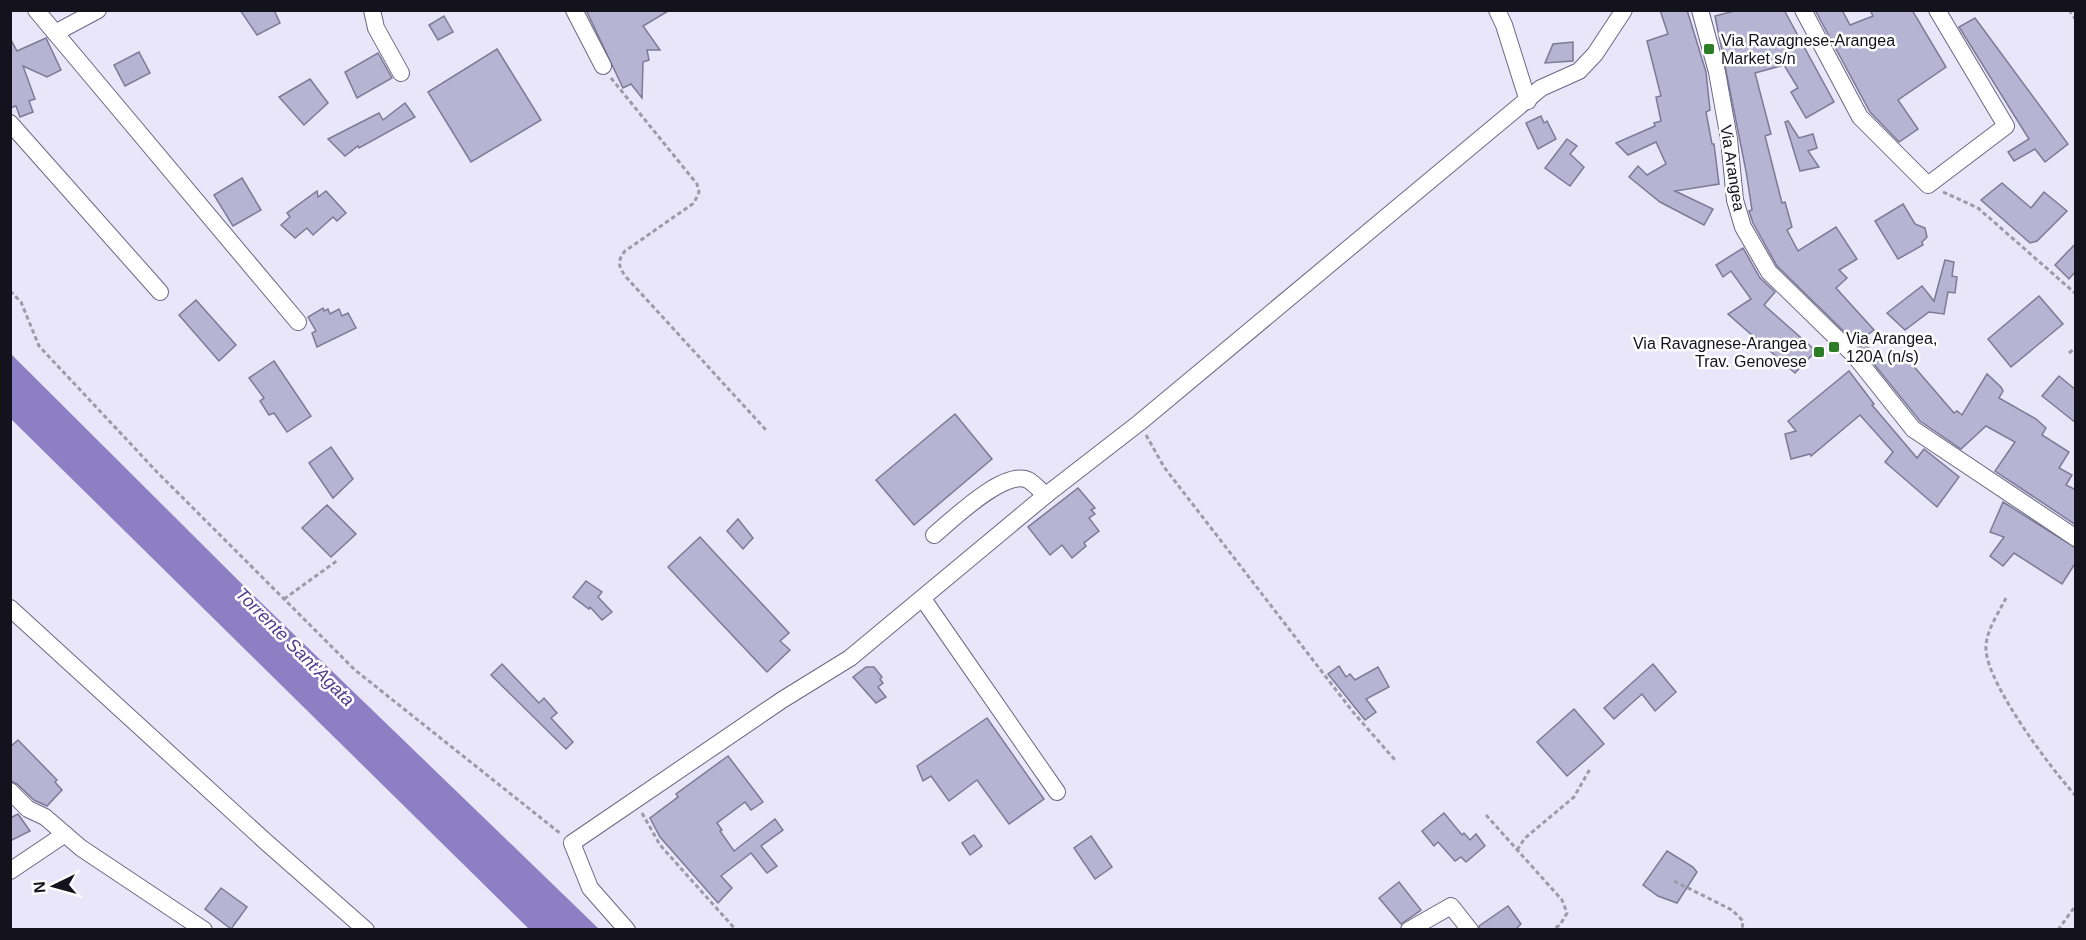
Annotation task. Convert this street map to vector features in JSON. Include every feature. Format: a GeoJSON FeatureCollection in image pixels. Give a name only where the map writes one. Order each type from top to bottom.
{"type":"FeatureCollection","features":[{"type":"Feature","properties":{"kind":"street"},"geometry":{"type":"LineString","coordinates":[[36,10],[298,322]]}},
{"type":"Feature","properties":{"kind":"street"},"geometry":{"type":"LineString","coordinates":[[55,33],[98,10]]}},
{"type":"Feature","properties":{"kind":"street"},"geometry":{"type":"LineString","coordinates":[[372,10],[376,28],[401,73]]}},
{"type":"Feature","properties":{"kind":"street"},"geometry":{"type":"LineString","coordinates":[[574,10],[603,66]]}},
{"type":"Feature","properties":{"kind":"street"},"geometry":{"type":"LineString","coordinates":[[1497,10],[1528,101]]}},
{"type":"Feature","properties":{"kind":"street"},"geometry":{"type":"LineString","coordinates":[[627,930],[590,888],[572,843],[782,700],[850,658],[1046,495],[1139,423],[1541,88],[1579,71],[1595,54],[1624,10]]}},
{"type":"Feature","properties":{"kind":"street","name":"Via Arangea"},"geometry":{"type":"LineString","coordinates":[[1700,10],[1717,72],[1729,139],[1735,200],[1743,227],[1770,272],[1854,355],[1913,429],[2076,538]]}},
{"type":"Feature","properties":{"kind":"street"},"geometry":{"type":"LineString","coordinates":[[1803,10],[1860,117],[1928,185],[2006,126],[1937,10]]}},
{"type":"Feature","properties":{"kind":"street"},"geometry":{"type":"LineString","coordinates":[[10,123],[160,292]]}},
{"type":"Feature","properties":{"kind":"street"},"geometry":{"type":"LineString","coordinates":[[933,535],[990,490],[1008,479],[1026,479],[1046,495]]}},
{"type":"Feature","properties":{"kind":"street"},"geometry":{"type":"LineString","coordinates":[[923,599],[1057,792]]}},
{"type":"Feature","properties":{"kind":"street"},"geometry":{"type":"LineString","coordinates":[[10,608],[266,842],[366,930]]}},
{"type":"Feature","properties":{"kind":"street"},"geometry":{"type":"LineString","coordinates":[[10,791],[27,809],[45,817],[64,834],[204,930]]}},
{"type":"Feature","properties":{"kind":"street"},"geometry":{"type":"LineString","coordinates":[[10,871],[64,834]]}},
{"type":"Feature","properties":{"kind":"street"},"geometry":{"type":"LineString","coordinates":[[1409,930],[1451,906],[1470,930]]}},
{"type":"Feature","properties":{"kind":"path"},"geometry":{"type":"LineString","coordinates":[[2069,10],[2076,20]]}},
{"type":"Feature","properties":{"kind":"path"},"geometry":{"type":"LineString","coordinates":[[603,66],[626,100],[697,184],[699,192],[693,203],[625,251],[619,259],[619,265],[633,285],[766,430]]}},
{"type":"Feature","properties":{"kind":"path"},"geometry":{"type":"LineString","coordinates":[[1928,185],[1978,208],[2076,294]]}},
{"type":"Feature","properties":{"kind":"path"},"geometry":{"type":"LineString","coordinates":[[10,291],[21,302],[39,346],[157,472],[355,670],[572,843]]}},
{"type":"Feature","properties":{"kind":"path"},"geometry":{"type":"LineString","coordinates":[[2069,353],[2076,347]]}},
{"type":"Feature","properties":{"kind":"path"},"geometry":{"type":"LineString","coordinates":[[1139,423],[1164,467],[1353,712],[1395,760]]}},
{"type":"Feature","properties":{"kind":"path"},"geometry":{"type":"LineString","coordinates":[[284,599],[338,560]]}},
{"type":"Feature","properties":{"kind":"path"},"geometry":{"type":"LineString","coordinates":[[2006,598],[1987,636],[1986,652],[2004,697],[2027,733],[2076,796]]}},
{"type":"Feature","properties":{"kind":"path"},"geometry":{"type":"LineString","coordinates":[[1517,850],[1525,838],[1574,797],[1590,769]]}},
{"type":"Feature","properties":{"kind":"path"},"geometry":{"type":"LineString","coordinates":[[636,801],[660,845],[736,930]]}},
{"type":"Feature","properties":{"kind":"path"},"geometry":{"type":"LineString","coordinates":[[1486,815],[1562,900],[1568,913],[1560,925],[1552,930]]}},
{"type":"Feature","properties":{"kind":"path"},"geometry":{"type":"LineString","coordinates":[[1674,881],[1732,910],[1743,921],[1742,930]]}},
{"type":"Feature","properties":{"kind":"path"},"geometry":{"type":"LineString","coordinates":[[2058,930],[2076,905]]}},
{"type":"Feature","properties":{"kind":"water","name":"Torrente Sant'Agata"},"geometry":{"type":"Polygon","coordinates":[[[11,354],[246,588],[599,929],[529,929],[11,419],[11,354]]]}},
{"type":"Feature","properties":{"kind":"building"},"geometry":{"type":"Polygon","coordinates":[[[240,10],[274,10],[280,23],[257,35],[240,10]]]}},
{"type":"Feature","properties":{"kind":"building"},"geometry":{"type":"Polygon","coordinates":[[[586,10],[670,10],[643,26],[660,50],[647,50],[649,60],[643,62],[642,98],[631,84],[623,88],[586,10]]]}},
{"type":"Feature","properties":{"kind":"building"},"geometry":{"type":"Polygon","coordinates":[[[1660,10],[1687,10],[1706,72],[1710,110],[1706,112],[1712,144],[1714,144],[1719,184],[1675,191],[1713,209],[1704,225],[1660,202],[1629,177],[1638,166],[1647,175],[1666,164],[1656,142],[1628,155],[1616,143],[1655,126],[1654,123],[1661,121],[1656,97],[1661,96],[1647,41],[1668,34],[1660,10]]]}},
{"type":"Feature","properties":{"kind":"building"},"geometry":{"type":"Polygon","coordinates":[[[1738,10],[1784,10],[1834,102],[1806,118],[1791,92],[1798,88],[1784,65],[1755,73],[1771,134],[1765,136],[1782,203],[1785,202],[1792,227],[1787,230],[1798,251],[1836,227],[1857,259],[1839,270],[1847,278],[1836,288],[1874,330],[1866,336],[1870,340],[1865,344],[1884,362],[1894,353],[1899,358],[1904,355],[1954,413],[1957,411],[1962,415],[1987,374],[2003,391],[1999,398],[2036,419],[2046,428],[2042,435],[2069,452],[2059,468],[2072,475],[2066,485],[2076,490],[2076,525],[1995,471],[2015,442],[1986,426],[1961,449],[1920,421],[1861,348],[1777,266],[1753,223],[1749,211],[1752,210],[1746,171],[1715,16],[1738,10]]]}},
{"type":"Feature","properties":{"kind":"building"},"geometry":{"type":"Polygon","coordinates":[[[1815,10],[1842,10],[1850,25],[1873,16],[1870,10],[1912,10],[1946,67],[1898,100],[1918,129],[1899,142],[1870,112],[1815,10]]]}},
{"type":"Feature","properties":{"kind":"building"},"geometry":{"type":"Polygon","coordinates":[[[444,16],[453,32],[438,40],[429,25],[444,16]]]}},
{"type":"Feature","properties":{"kind":"building"},"geometry":{"type":"Polygon","coordinates":[[[1975,18],[2068,144],[2045,162],[2035,149],[2014,161],[2008,152],[2029,139],[1959,27],[1975,18]]]}},
{"type":"Feature","properties":{"kind":"building"},"geometry":{"type":"Polygon","coordinates":[[[10,38],[17,51],[46,38],[61,70],[47,77],[23,66],[35,99],[29,101],[33,112],[20,117],[16,106],[10,108],[10,38]]]}},
{"type":"Feature","properties":{"kind":"building"},"geometry":{"type":"Polygon","coordinates":[[[1573,42],[1573,61],[1545,63],[1553,44],[1573,42]]]}},
{"type":"Feature","properties":{"kind":"building"},"geometry":{"type":"Polygon","coordinates":[[[497,49],[541,120],[471,162],[428,92],[497,49]]]}},
{"type":"Feature","properties":{"kind":"building"},"geometry":{"type":"Polygon","coordinates":[[[139,52],[150,73],[125,86],[114,65],[139,52]]]}},
{"type":"Feature","properties":{"kind":"building"},"geometry":{"type":"Polygon","coordinates":[[[378,53],[392,78],[357,98],[345,72],[378,53]]]}},
{"type":"Feature","properties":{"kind":"building"},"geometry":{"type":"Polygon","coordinates":[[[310,79],[328,103],[304,125],[279,97],[310,79]]]}},
{"type":"Feature","properties":{"kind":"building"},"geometry":{"type":"Polygon","coordinates":[[[405,103],[415,117],[359,148],[358,146],[345,156],[328,139],[379,113],[383,120],[405,103]]]}},
{"type":"Feature","properties":{"kind":"building"},"geometry":{"type":"Polygon","coordinates":[[[1541,116],[1544,123],[1547,121],[1556,139],[1538,149],[1526,123],[1541,116]]]}},
{"type":"Feature","properties":{"kind":"building"},"geometry":{"type":"Polygon","coordinates":[[[1788,121],[1799,138],[1813,134],[1817,148],[1808,151],[1819,167],[1800,171],[1785,122],[1788,121]]]}},
{"type":"Feature","properties":{"kind":"building"},"geometry":{"type":"Polygon","coordinates":[[[1567,139],[1577,146],[1570,154],[1584,167],[1570,186],[1545,168],[1567,139]]]}},
{"type":"Feature","properties":{"kind":"building"},"geometry":{"type":"Polygon","coordinates":[[[242,178],[261,210],[233,226],[214,195],[242,178]]]}},
{"type":"Feature","properties":{"kind":"building"},"geometry":{"type":"Polygon","coordinates":[[[2002,183],[2031,208],[2044,192],[2067,211],[2037,241],[2030,243],[1981,200],[2002,183]]]}},
{"type":"Feature","properties":{"kind":"building"},"geometry":{"type":"Polygon","coordinates":[[[317,191],[318,197],[326,191],[346,213],[337,221],[333,217],[313,235],[307,228],[295,238],[281,225],[290,217],[287,213],[317,191]]]}},
{"type":"Feature","properties":{"kind":"building"},"geometry":{"type":"Polygon","coordinates":[[[1903,204],[1915,224],[1925,228],[1927,237],[1922,242],[1923,245],[1898,259],[1875,221],[1903,204]]]}},
{"type":"Feature","properties":{"kind":"building"},"geometry":{"type":"Polygon","coordinates":[[[2076,243],[2076,271],[2069,279],[2055,265],[2076,243]]]}},
{"type":"Feature","properties":{"kind":"building"},"geometry":{"type":"Polygon","coordinates":[[[1743,248],[1760,278],[1775,292],[1764,305],[1816,351],[1795,373],[1728,314],[1751,299],[1731,271],[1723,277],[1716,265],[1743,248]]]}},
{"type":"Feature","properties":{"kind":"building"},"geometry":{"type":"Polygon","coordinates":[[[1945,260],[1954,262],[1952,276],[1957,277],[1955,293],[1948,292],[1944,314],[1929,312],[1905,330],[1887,313],[1922,286],[1934,301],[1945,260]]]}},
{"type":"Feature","properties":{"kind":"building"},"geometry":{"type":"Polygon","coordinates":[[[2039,296],[2063,324],[2011,367],[1988,339],[2039,296]]]}},
{"type":"Feature","properties":{"kind":"building"},"geometry":{"type":"Polygon","coordinates":[[[196,300],[236,345],[219,361],[179,315],[196,300]]]}},
{"type":"Feature","properties":{"kind":"building"},"geometry":{"type":"Polygon","coordinates":[[[323,308],[324,311],[328,309],[330,314],[339,309],[342,316],[348,313],[356,328],[317,347],[312,333],[316,331],[308,317],[323,308]]]}},
{"type":"Feature","properties":{"kind":"building"},"geometry":{"type":"Polygon","coordinates":[[[274,361],[311,416],[287,432],[274,413],[269,415],[260,401],[264,398],[249,378],[274,361]]]}},
{"type":"Feature","properties":{"kind":"building"},"geometry":{"type":"Polygon","coordinates":[[[1849,371],[1874,404],[1872,405],[1917,458],[1924,449],[1959,477],[1937,507],[1885,462],[1893,452],[1860,415],[1811,456],[1810,454],[1791,459],[1785,434],[1796,431],[1788,421],[1849,371]]]}},
{"type":"Feature","properties":{"kind":"building"},"geometry":{"type":"Polygon","coordinates":[[[2059,376],[2076,390],[2076,423],[2042,396],[2059,376]]]}},
{"type":"Feature","properties":{"kind":"building"},"geometry":{"type":"Polygon","coordinates":[[[955,414],[992,459],[914,525],[876,480],[955,414]]]}},
{"type":"Feature","properties":{"kind":"building"},"geometry":{"type":"Polygon","coordinates":[[[331,447],[353,479],[333,498],[309,463],[331,447]]]}},
{"type":"Feature","properties":{"kind":"building"},"geometry":{"type":"Polygon","coordinates":[[[1078,488],[1095,508],[1091,510],[1095,514],[1089,518],[1099,531],[1084,543],[1086,546],[1072,558],[1062,545],[1050,555],[1028,527],[1078,488]]]}},
{"type":"Feature","properties":{"kind":"building"},"geometry":{"type":"Polygon","coordinates":[[[2003,502],[2076,548],[2076,562],[2062,584],[2014,553],[2003,566],[1990,556],[2004,537],[1990,532],[2003,502]]]}},
{"type":"Feature","properties":{"kind":"building"},"geometry":{"type":"Polygon","coordinates":[[[327,505],[356,534],[331,557],[302,528],[327,505]]]}},
{"type":"Feature","properties":{"kind":"building"},"geometry":{"type":"Polygon","coordinates":[[[738,519],[753,538],[743,549],[727,531],[738,519]]]}},
{"type":"Feature","properties":{"kind":"building"},"geometry":{"type":"Polygon","coordinates":[[[700,537],[789,633],[780,641],[790,650],[767,672],[668,567],[700,537]]]}},
{"type":"Feature","properties":{"kind":"building"},"geometry":{"type":"Polygon","coordinates":[[[586,581],[602,592],[598,597],[612,612],[602,620],[590,607],[589,609],[573,597],[586,581]]]}},
{"type":"Feature","properties":{"kind":"building"},"geometry":{"type":"Polygon","coordinates":[[[502,664],[539,703],[544,698],[557,713],[551,718],[573,742],[566,749],[491,675],[502,664]]]}},
{"type":"Feature","properties":{"kind":"building"},"geometry":{"type":"Polygon","coordinates":[[[1653,664],[1676,692],[1655,711],[1642,694],[1614,719],[1604,708],[1653,664]]]}},
{"type":"Feature","properties":{"kind":"building"},"geometry":{"type":"Polygon","coordinates":[[[1339,666],[1346,677],[1350,674],[1355,680],[1378,667],[1389,687],[1366,699],[1376,712],[1365,720],[1328,674],[1339,666]]]}},
{"type":"Feature","properties":{"kind":"building"},"geometry":{"type":"Polygon","coordinates":[[[866,667],[874,667],[882,677],[880,679],[883,683],[878,687],[886,697],[876,703],[853,677],[866,667]]]}},
{"type":"Feature","properties":{"kind":"building"},"geometry":{"type":"Polygon","coordinates":[[[1574,709],[1604,744],[1567,776],[1537,742],[1574,709]]]}},
{"type":"Feature","properties":{"kind":"building"},"geometry":{"type":"Polygon","coordinates":[[[987,718],[1044,799],[1009,824],[977,780],[949,801],[931,776],[923,781],[917,766],[987,718]]]}},
{"type":"Feature","properties":{"kind":"building"},"geometry":{"type":"Polygon","coordinates":[[[18,740],[57,780],[55,782],[62,790],[47,806],[34,800],[17,784],[10,781],[10,747],[18,740]]]}},
{"type":"Feature","properties":{"kind":"building"},"geometry":{"type":"Polygon","coordinates":[[[728,756],[763,802],[751,810],[745,802],[717,823],[734,851],[775,819],[783,830],[761,846],[777,866],[767,873],[751,853],[721,876],[732,888],[718,903],[660,837],[650,818],[678,797],[676,794],[728,756]]]}},
{"type":"Feature","properties":{"kind":"building"},"geometry":{"type":"Polygon","coordinates":[[[1444,813],[1462,835],[1464,833],[1470,840],[1476,834],[1485,846],[1466,862],[1461,857],[1455,861],[1438,842],[1434,846],[1422,831],[1444,813]]]}},
{"type":"Feature","properties":{"kind":"building"},"geometry":{"type":"Polygon","coordinates":[[[18,814],[30,831],[10,841],[10,818],[18,814]]]}},
{"type":"Feature","properties":{"kind":"building"},"geometry":{"type":"Polygon","coordinates":[[[974,835],[982,846],[970,855],[962,843],[974,835]]]}},
{"type":"Feature","properties":{"kind":"building"},"geometry":{"type":"Polygon","coordinates":[[[1091,836],[1112,867],[1095,879],[1074,848],[1091,836]]]}},
{"type":"Feature","properties":{"kind":"building"},"geometry":{"type":"Polygon","coordinates":[[[1667,851],[1693,867],[1697,872],[1677,903],[1658,896],[1643,885],[1667,851]]]}},
{"type":"Feature","properties":{"kind":"building"},"geometry":{"type":"Polygon","coordinates":[[[1399,882],[1421,910],[1401,924],[1379,898],[1399,882]]]}},
{"type":"Feature","properties":{"kind":"building"},"geometry":{"type":"Polygon","coordinates":[[[221,888],[247,907],[231,929],[205,909],[221,888]]]}},
{"type":"Feature","properties":{"kind":"building"},"geometry":{"type":"Polygon","coordinates":[[[1508,906],[1521,924],[1515,930],[1480,930],[1479,926],[1508,906]]]}},
{"type":"Feature","properties":{"kind":"place","name":"Via Ravagnese-Arangea Market s/n"},"geometry":{"type":"Point","coordinates":[1709,49]}},
{"type":"Feature","properties":{"kind":"place","name":"Via Arangea, 120A (n/s)"},"geometry":{"type":"Point","coordinates":[1834,347]}},
{"type":"Feature","properties":{"kind":"place","name":"Via Ravagnese-Arangea Trav. Genovese"},"geometry":{"type":"Point","coordinates":[1819,352]}}]}
